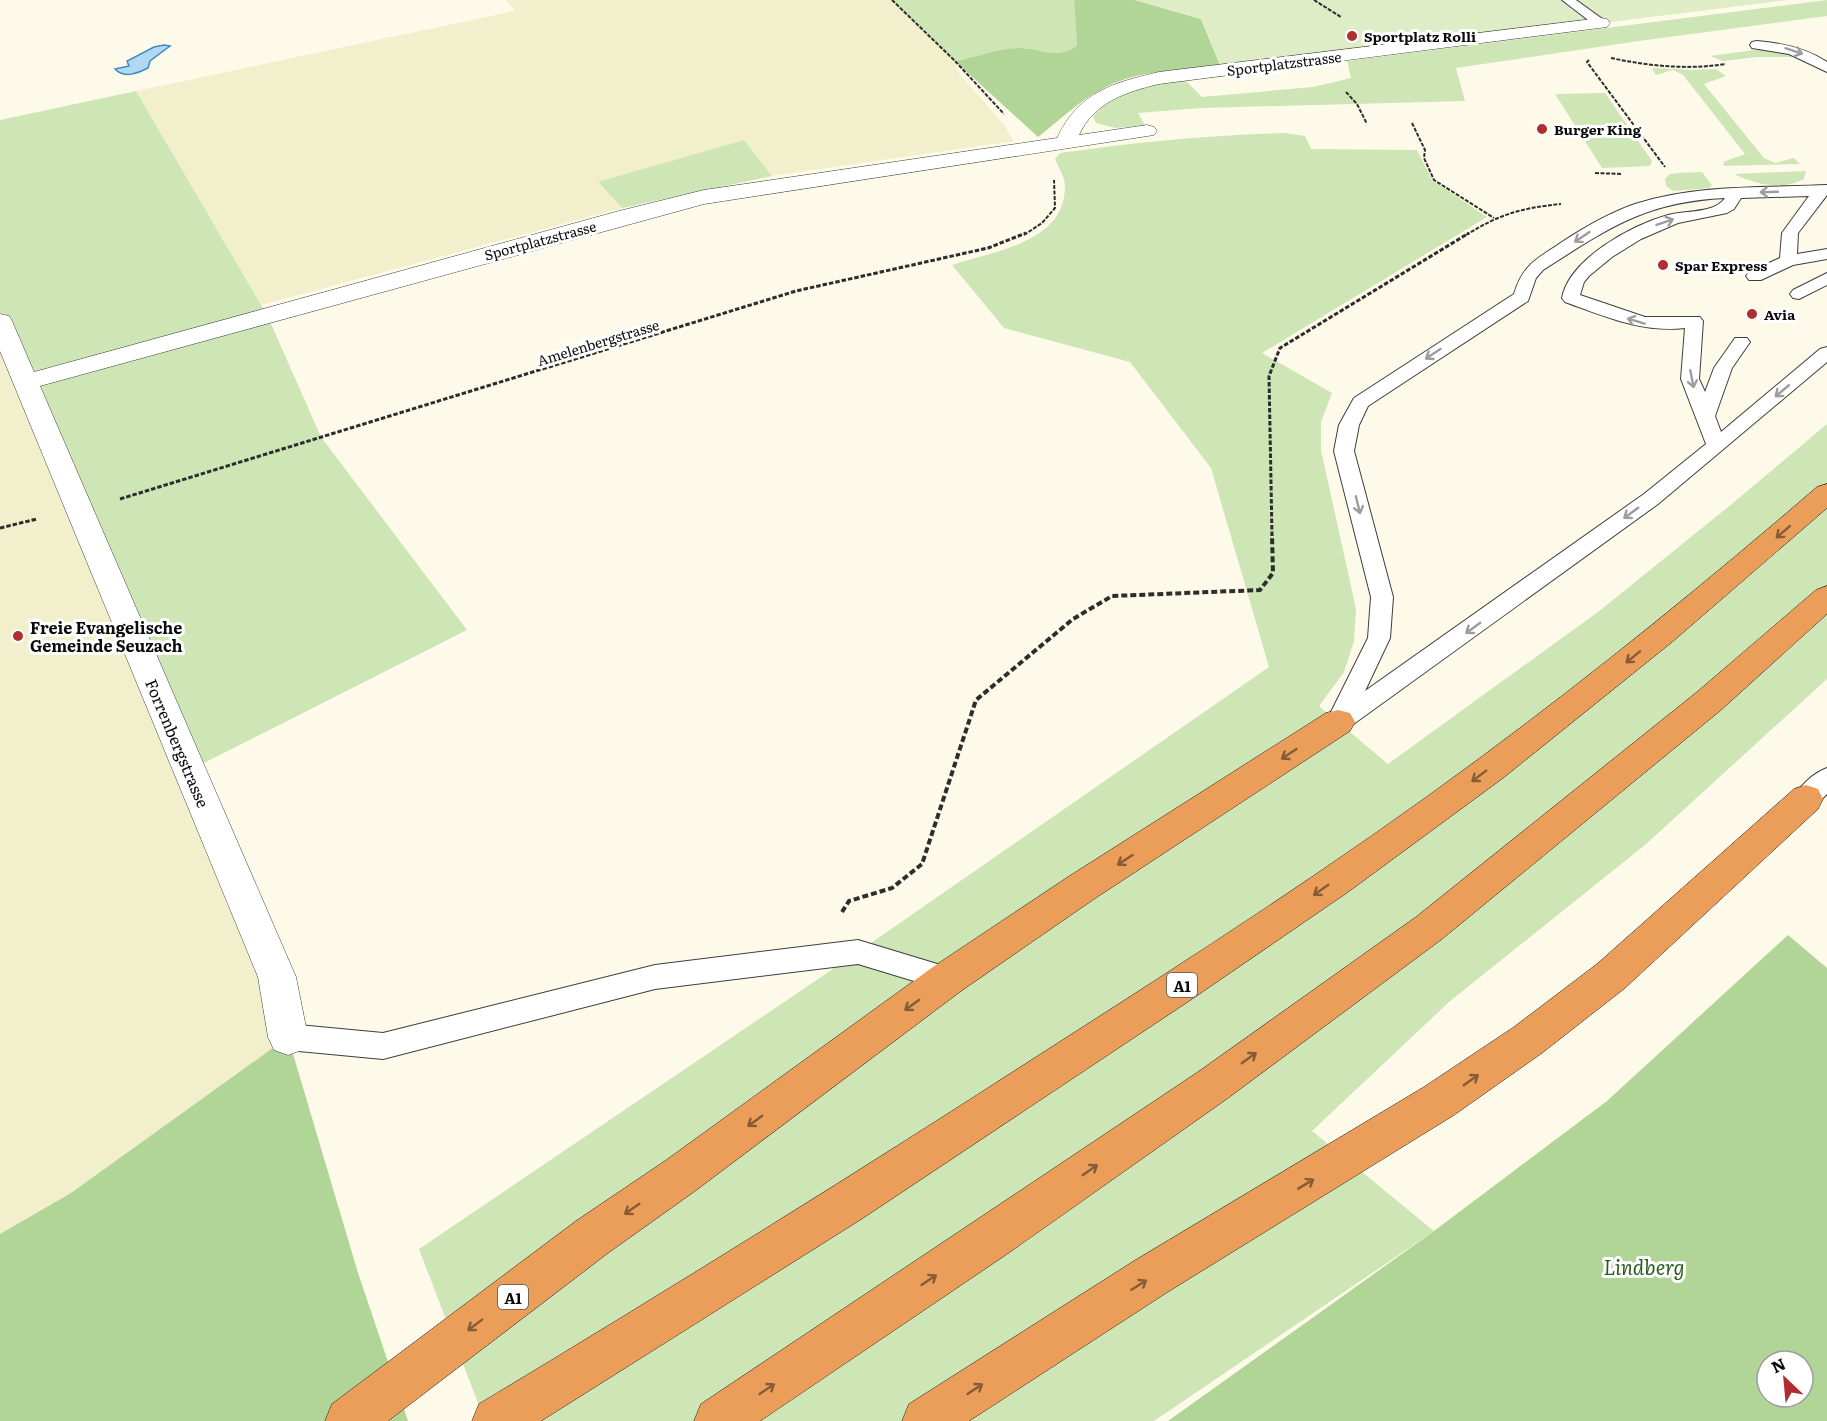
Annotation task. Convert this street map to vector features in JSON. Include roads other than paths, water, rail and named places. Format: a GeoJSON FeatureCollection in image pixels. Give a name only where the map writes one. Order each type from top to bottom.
{"type":"FeatureCollection","features":[{"type":"Feature","properties":{"kind":"highway","name":"A1"},"geometry":{"type":"LineString","coordinates":[[496,1421],[927,1153],[1208,968],[1376,852],[1556,719],[1723,585],[1827,493]]}},
{"type":"Feature","properties":{"kind":"highway"},"geometry":{"type":"LineString","coordinates":[[718,1421],[991,1239],[1429,928],[1709,701],[1827,597]]}},
{"type":"Feature","properties":{"kind":"highway","name":"A1"},"geometry":{"type":"LineString","coordinates":[[349,1421],[592,1237],[680,1176],[947,980],[1081,888],[1338,722]]}},
{"type":"Feature","properties":{"kind":"highway"},"geometry":{"type":"LineString","coordinates":[[926,1421],[1150,1278],[1421,1113],[1528,1040],[1611,976],[1820,790]]}},
{"type":"Feature","properties":{"kind":"street","name":"Sportplatzstrasse"},"geometry":{"type":"LineString","coordinates":[[1064,144],[1077,118],[1098,99],[1128,86],[1159,78],[1601,23]]}},
{"type":"Feature","properties":{"kind":"street","name":"Sportplatzstrasse"},"geometry":{"type":"LineString","coordinates":[[26,382],[627,216],[704,197],[1147,131]]}},
{"type":"Feature","properties":{"kind":"street","name":"Forrenbergstrasse"},"geometry":{"type":"LineString","coordinates":[[0,321],[277,977],[288,1037]]}},
{"type":"Feature","properties":{"kind":"lane"},"geometry":{"type":"LineString","coordinates":[[1568,0],[1601,23]]}},
{"type":"Feature","properties":{"kind":"lane"},"geometry":{"type":"LineString","coordinates":[[1757,45],[1785,48],[1802,54],[1827,68]]}},
{"type":"Feature","properties":{"kind":"lane"},"geometry":{"type":"LineString","coordinates":[[1338,722],[1379,638],[1382,597],[1344,451],[1345,434],[1350,419],[1360,402],[1522,297],[1528,277],[1537,266],[1598,226],[1636,209],[1676,198],[1732,193],[1824,190]]}},
{"type":"Feature","properties":{"kind":"lane"},"geometry":{"type":"LineString","coordinates":[[1788,261],[1790,233],[1824,190]]}},
{"type":"Feature","properties":{"kind":"lane"},"geometry":{"type":"LineString","coordinates":[[1717,446],[1690,379],[1694,321],[1662,326],[1639,322],[1571,298],[1574,285],[1583,271],[1630,237],[1672,219],[1722,209],[1730,204],[1732,193]]}},
{"type":"Feature","properties":{"kind":"lane"},"geometry":{"type":"LineString","coordinates":[[1755,276],[1788,261],[1827,254]]}},
{"type":"Feature","properties":{"kind":"lane"},"geometry":{"type":"LineString","coordinates":[[1799,294],[1827,278]]}},
{"type":"Feature","properties":{"kind":"lane"},"geometry":{"type":"LineString","coordinates":[[1706,415],[1723,368],[1742,342]]}},
{"type":"Feature","properties":{"kind":"lane"},"geometry":{"type":"LineString","coordinates":[[1338,722],[1641,506],[1717,446],[1827,353]]}},
{"type":"Feature","properties":{"kind":"lane"},"geometry":{"type":"LineString","coordinates":[[288,1037],[383,1046],[655,977],[858,952],[947,980]]}},
{"type":"Feature","properties":{"kind":"water"},"geometry":{"type":"Polygon","coordinates":[[[170,46],[150,61],[148,68],[127,74],[115,69],[129,66],[127,61],[154,47],[170,46]]]}},
{"type":"Feature","properties":{"kind":"place","name":"Sportplatz Rolli"},"geometry":{"type":"Point","coordinates":[1352,36]}},
{"type":"Feature","properties":{"kind":"place","name":"Burger King"},"geometry":{"type":"Point","coordinates":[1542,129]}},
{"type":"Feature","properties":{"kind":"place","name":"Spar Express"},"geometry":{"type":"Point","coordinates":[1663,265]}},
{"type":"Feature","properties":{"kind":"place","name":"Avia"},"geometry":{"type":"Point","coordinates":[1752,314]}},
{"type":"Feature","properties":{"kind":"place","name":"Freie Evangelische Gemeinde Seuzach"},"geometry":{"type":"Point","coordinates":[18,636]}},
{"type":"Feature","properties":{"kind":"park label","name":"Lindberg"},"geometry":{"type":"Point","coordinates":[1644,1266]}}]}
